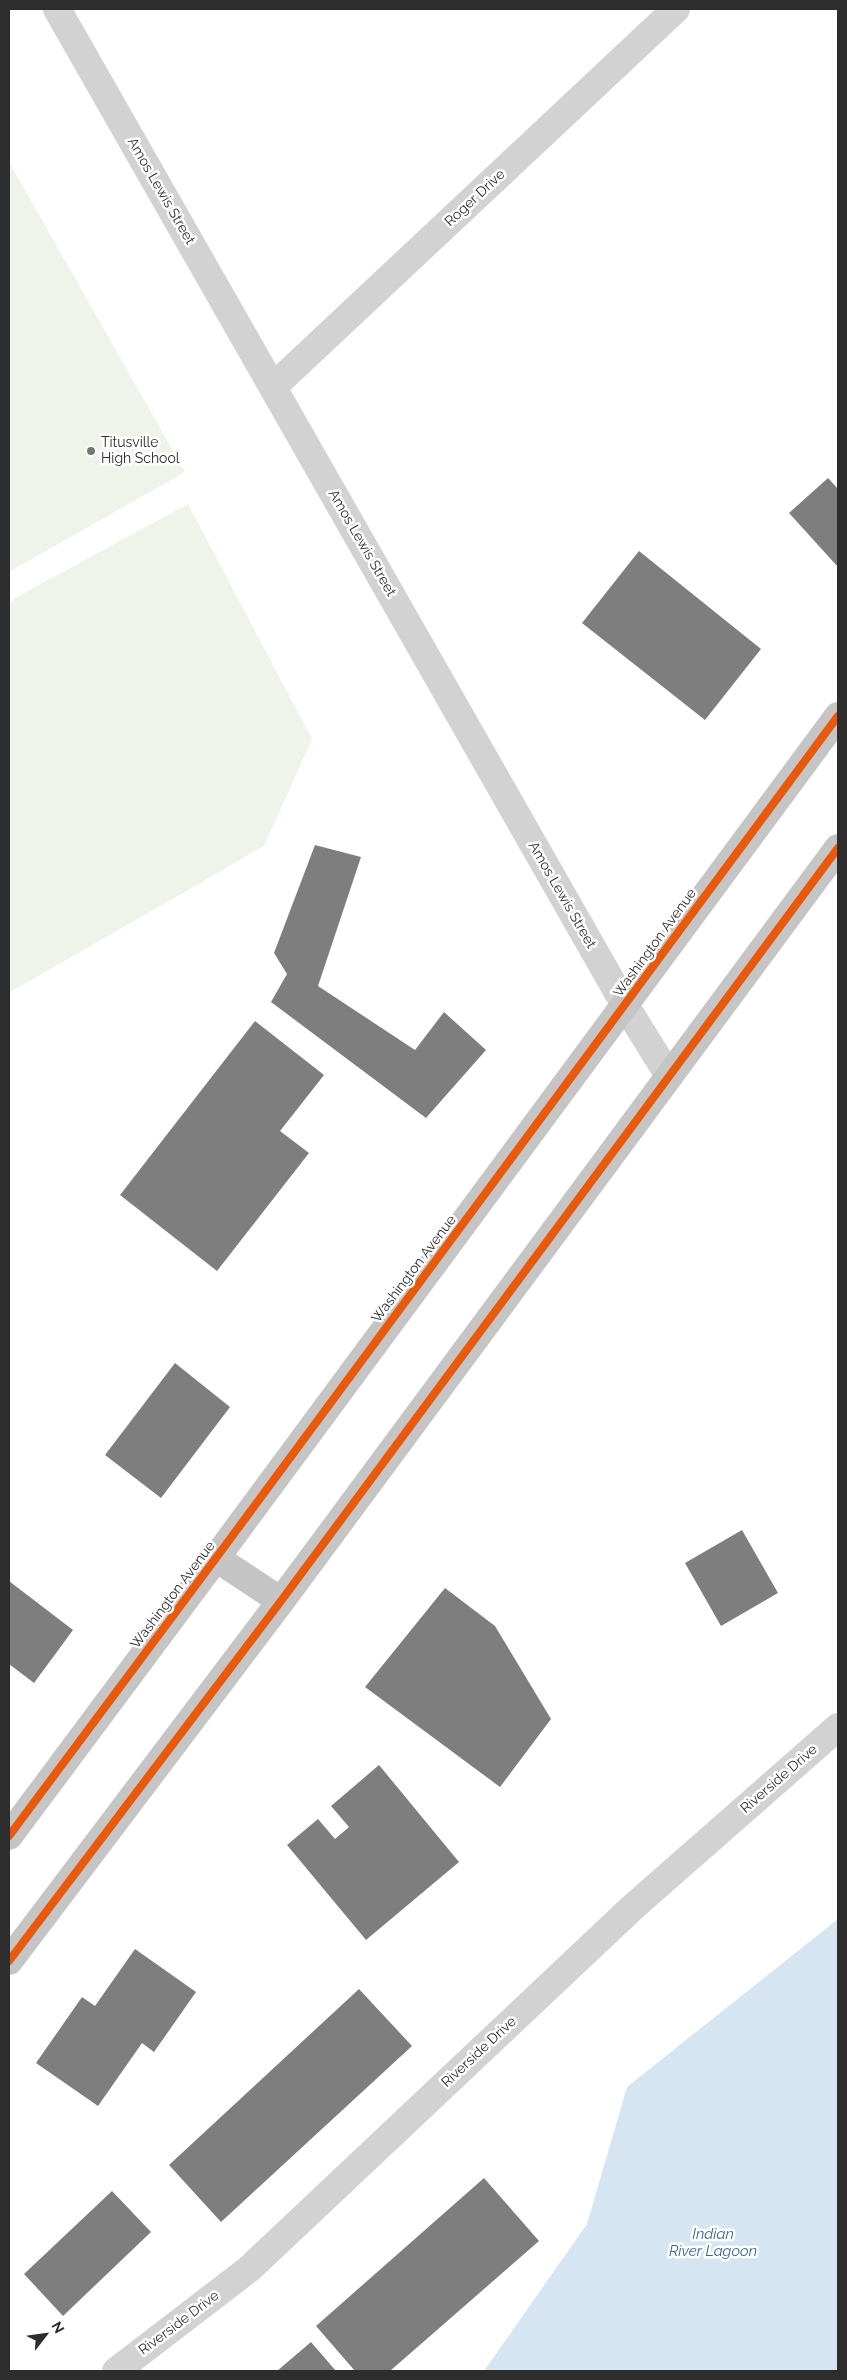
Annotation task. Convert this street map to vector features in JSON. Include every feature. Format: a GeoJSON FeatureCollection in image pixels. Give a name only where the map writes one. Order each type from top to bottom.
{"type":"FeatureCollection","features":[{"type":"Feature","properties":{"kind":"main road","name":"Washington Avenue"},"geometry":{"type":"LineString","coordinates":[[9,1836],[838,716]]}},
{"type":"Feature","properties":{"kind":"main road"},"geometry":{"type":"LineString","coordinates":[[9,1961],[281,1601],[838,848]]}},
{"type":"Feature","properties":{"kind":"main road"},"geometry":{"type":"LineString","coordinates":[[216,1558],[281,1601]]}},
{"type":"Feature","properties":{"kind":"street","name":"Amos Lewis Street"},"geometry":{"type":"LineString","coordinates":[[57,9],[625,1005],[669,1076]]}},
{"type":"Feature","properties":{"kind":"street","name":"Roger Drive"},"geometry":{"type":"LineString","coordinates":[[273,387],[676,9]]}},
{"type":"Feature","properties":{"kind":"street","name":"Riverside Drive"},"geometry":{"type":"LineString","coordinates":[[116,2371],[248,2269],[633,1907],[838,1727]]}},
{"type":"Feature","properties":{"kind":"shaded area"},"geometry":{"type":"Polygon","coordinates":[[[9,162],[185,472],[9,572],[9,162]]]}},
{"type":"Feature","properties":{"kind":"shaded area"},"geometry":{"type":"Polygon","coordinates":[[[188,504],[312,739],[264,846],[9,993],[9,605],[15,598],[188,504]]]}},
{"type":"Feature","properties":{"kind":"water","name":"Indian River Lagoon"},"geometry":{"type":"Polygon","coordinates":[[[838,1919],[838,2371],[484,2371],[587,2224],[627,2087],[838,1919]]]}},
{"type":"Feature","properties":{"kind":"building"},"geometry":{"type":"Polygon","coordinates":[[[828,478],[838,489],[838,567],[789,513],[828,478]]]}},
{"type":"Feature","properties":{"kind":"building"},"geometry":{"type":"Polygon","coordinates":[[[639,551],[761,649],[705,720],[582,623],[639,551]]]}},
{"type":"Feature","properties":{"kind":"building"},"geometry":{"type":"Polygon","coordinates":[[[315,845],[361,857],[318,986],[415,1050],[444,1012],[486,1050],[426,1118],[271,1002],[287,974],[274,953],[315,845]]]}},
{"type":"Feature","properties":{"kind":"building"},"geometry":{"type":"Polygon","coordinates":[[[255,1021],[324,1075],[280,1131],[309,1153],[217,1271],[120,1195],[255,1021]]]}},
{"type":"Feature","properties":{"kind":"building"},"geometry":{"type":"Polygon","coordinates":[[[175,1363],[230,1407],[161,1498],[105,1455],[175,1363]]]}},
{"type":"Feature","properties":{"kind":"building"},"geometry":{"type":"Polygon","coordinates":[[[742,1530],[778,1593],[721,1626],[685,1563],[742,1530]]]}},
{"type":"Feature","properties":{"kind":"building"},"geometry":{"type":"Polygon","coordinates":[[[9,1581],[73,1630],[34,1683],[9,1664],[9,1581]]]}},
{"type":"Feature","properties":{"kind":"building"},"geometry":{"type":"Polygon","coordinates":[[[445,1588],[495,1626],[551,1719],[500,1787],[365,1687],[445,1588]]]}},
{"type":"Feature","properties":{"kind":"building"},"geometry":{"type":"Polygon","coordinates":[[[379,1765],[459,1862],[366,1940],[287,1845],[318,1819],[335,1839],[349,1827],[331,1806],[379,1765]]]}},
{"type":"Feature","properties":{"kind":"building"},"geometry":{"type":"Polygon","coordinates":[[[135,1949],[196,1992],[154,2052],[142,2043],[98,2106],[36,2063],[82,1997],[95,2006],[135,1949]]]}},
{"type":"Feature","properties":{"kind":"building"},"geometry":{"type":"Polygon","coordinates":[[[359,1989],[412,2046],[221,2222],[169,2165],[359,1989]]]}},
{"type":"Feature","properties":{"kind":"building"},"geometry":{"type":"Polygon","coordinates":[[[484,2178],[539,2241],[390,2371],[355,2371],[316,2326],[484,2178]]]}},
{"type":"Feature","properties":{"kind":"building"},"geometry":{"type":"Polygon","coordinates":[[[112,2191],[151,2232],[63,2316],[24,2274],[112,2191]]]}},
{"type":"Feature","properties":{"kind":"building"},"geometry":{"type":"Polygon","coordinates":[[[311,2342],[336,2371],[277,2371],[311,2342]]]}},
{"type":"Feature","properties":{"kind":"cycle path"},"geometry":{"type":"LineString","coordinates":[[9,1836],[838,716]]}},
{"type":"Feature","properties":{"kind":"cycle path"},"geometry":{"type":"LineString","coordinates":[[9,1961],[281,1601],[838,848]]}},
{"type":"Feature","properties":{"kind":"place","name":"Titusville High School"},"geometry":{"type":"Point","coordinates":[91,451]}}]}
